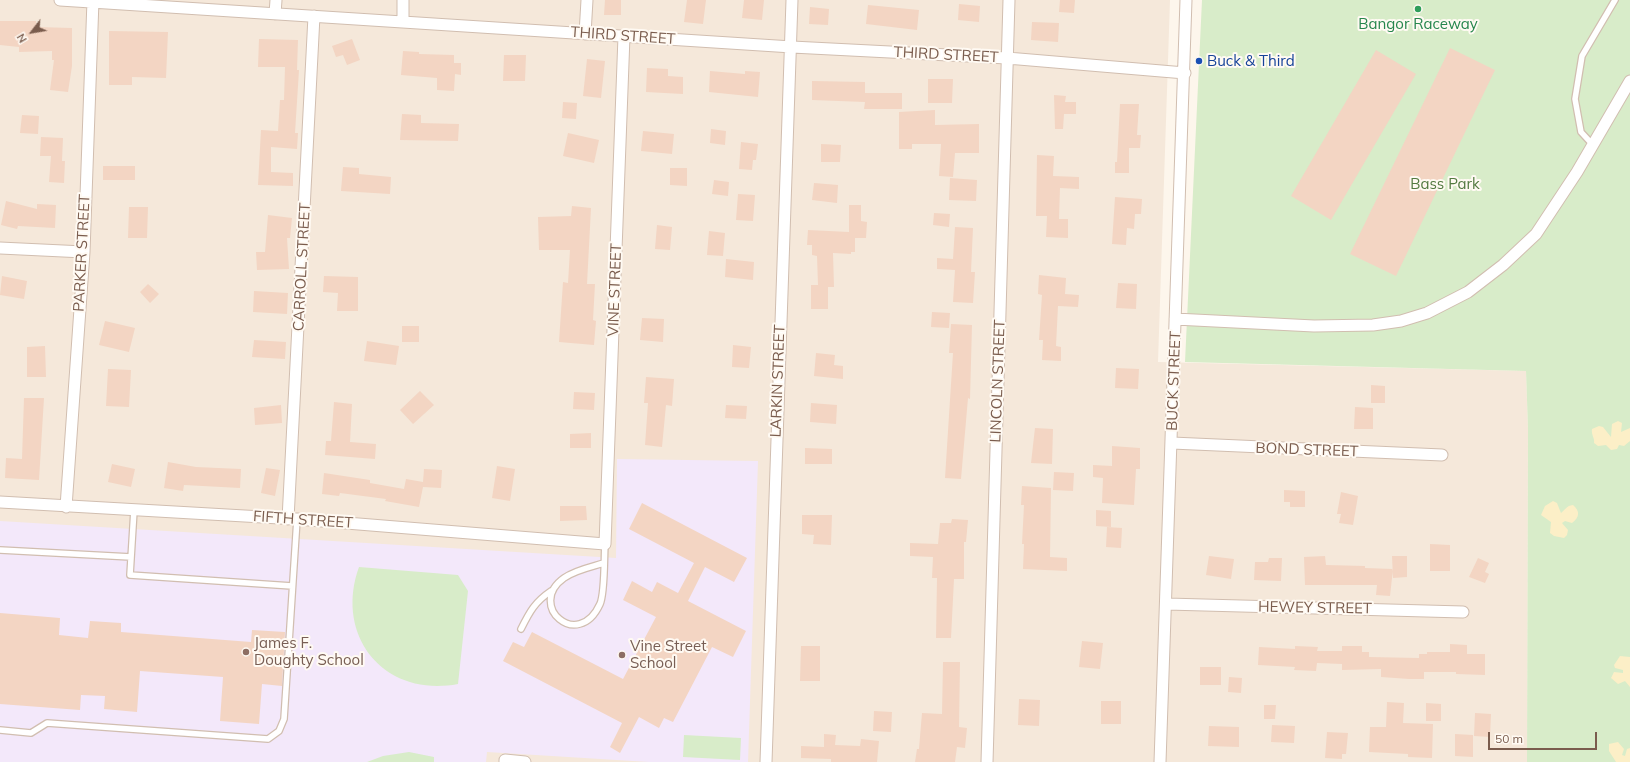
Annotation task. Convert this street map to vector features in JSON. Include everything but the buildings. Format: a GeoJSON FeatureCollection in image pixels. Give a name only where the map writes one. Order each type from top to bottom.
{"type":"FeatureCollection","features":[{"type":"Feature","properties":{"kind":"street","name":"THIRD STREET"},"geometry":{"type":"LineString","coordinates":[[60,0],[792,47],[1007,58],[1184,73]]}},
{"type":"Feature","properties":{"kind":"street"},"geometry":{"type":"LineString","coordinates":[[275,14],[276,0]]}},
{"type":"Feature","properties":{"kind":"street"},"geometry":{"type":"LineString","coordinates":[[403,0],[403,22]]}},
{"type":"Feature","properties":{"kind":"street"},"geometry":{"type":"LineString","coordinates":[[585,34],[586,0]]}},
{"type":"Feature","properties":{"kind":"street","name":"LARKIN STREET"},"geometry":{"type":"LineString","coordinates":[[766,762],[783,252],[792,47],[792,0]]}},
{"type":"Feature","properties":{"kind":"street","name":"LINCOLN STREET"},"geometry":{"type":"LineString","coordinates":[[988,762],[1009,0]]}},
{"type":"Feature","properties":{"kind":"street","name":"BUCK STREET"},"geometry":{"type":"LineString","coordinates":[[1160,762],[1167,604],[1186,0]]}},
{"type":"Feature","properties":{"kind":"street","name":"PARKER STREET"},"geometry":{"type":"LineString","coordinates":[[66,506],[84,252],[93,1]]}},
{"type":"Feature","properties":{"kind":"street","name":"CARROLL STREET"},"geometry":{"type":"LineString","coordinates":[[292,519],[314,16]]}},
{"type":"Feature","properties":{"kind":"street","name":"VINE STREET"},"geometry":{"type":"LineString","coordinates":[[605,544],[624,36]]}},
{"type":"Feature","properties":{"kind":"street"},"geometry":{"type":"LineString","coordinates":[[1176,319],[1314,326],[1372,325],[1401,321],[1427,313],[1468,292],[1503,265],[1536,234],[1577,172],[1630,81]]}},
{"type":"Feature","properties":{"kind":"street"},"geometry":{"type":"LineString","coordinates":[[0,248],[84,252]]}},
{"type":"Feature","properties":{"kind":"street","name":"BOND STREET"},"geometry":{"type":"LineString","coordinates":[[1172,444],[1442,455]]}},
{"type":"Feature","properties":{"kind":"street","name":"FIFTH STREET"},"geometry":{"type":"LineString","coordinates":[[0,502],[292,519],[605,544]]}},
{"type":"Feature","properties":{"kind":"street","name":"HEWEY STREET"},"geometry":{"type":"LineString","coordinates":[[1167,604],[1463,612]]}},
{"type":"Feature","properties":{"kind":"street"},"geometry":{"type":"LineString","coordinates":[[505,761],[525,762]]}},
{"type":"Feature","properties":{"kind":"lane"},"geometry":{"type":"LineString","coordinates":[[1593,145],[1581,132],[1575,100],[1582,56],[1615,0]]}},
{"type":"Feature","properties":{"kind":"lane"},"geometry":{"type":"LineString","coordinates":[[134,510],[130,575],[292,586]]}},
{"type":"Feature","properties":{"kind":"lane"},"geometry":{"type":"LineString","coordinates":[[0,730],[31,733],[47,723],[268,739],[279,731],[284,718],[292,586],[292,519]]}},
{"type":"Feature","properties":{"kind":"lane"},"geometry":{"type":"LineString","coordinates":[[553,589],[550,594],[550,606],[555,615],[563,622],[580,625],[590,620],[600,603],[605,544]]}},
{"type":"Feature","properties":{"kind":"lane"},"geometry":{"type":"LineString","coordinates":[[0,550],[131,557]]}},
{"type":"Feature","properties":{"kind":"lane"},"geometry":{"type":"LineString","coordinates":[[522,629],[529,612],[538,600],[553,589],[564,578],[604,563]]}},
{"type":"Feature","properties":{"kind":"shaded area"},"geometry":{"type":"Polygon","coordinates":[[[0,0],[1170,0],[1158,362],[1526,371],[1528,429],[1527,762],[0,762],[0,0]]]}},
{"type":"Feature","properties":{"kind":"shaded area","name":"James F. Doughty School"},"geometry":{"type":"Polygon","coordinates":[[[617,459],[758,461],[748,762],[649,762],[487,752],[486,762],[0,762],[0,521],[616,558],[617,459]]]}},
{"type":"Feature","properties":{"kind":"green space","name":"Bass Park"},"geometry":{"type":"Polygon","coordinates":[[[1202,0],[1630,0],[1630,762],[1527,762],[1528,429],[1526,371],[1185,362],[1202,0]]]}},
{"type":"Feature","properties":{"kind":"green space"},"geometry":{"type":"Polygon","coordinates":[[[359,567],[458,575],[468,591],[458,684],[431,686],[408,681],[388,671],[371,657],[360,638],[354,616],[353,592],[359,567]]]}},
{"type":"Feature","properties":{"kind":"green space"},"geometry":{"type":"Polygon","coordinates":[[[684,735],[741,738],[740,760],[683,757],[684,735]]]}},
{"type":"Feature","properties":{"kind":"green space"},"geometry":{"type":"Polygon","coordinates":[[[409,752],[434,757],[434,762],[367,762],[383,756],[409,752]]]}},
{"type":"Feature","properties":{"kind":"sand"},"geometry":{"type":"Polygon","coordinates":[[[1618,421],[1622,423],[1621,432],[1630,428],[1630,441],[1624,446],[1619,445],[1617,449],[1611,450],[1606,445],[1598,446],[1594,443],[1592,429],[1599,426],[1603,427],[1611,437],[1612,424],[1618,421]]]}},
{"type":"Feature","properties":{"kind":"sand"},"geometry":{"type":"Polygon","coordinates":[[[1553,501],[1557,503],[1561,513],[1571,505],[1573,505],[1578,512],[1577,518],[1572,523],[1565,521],[1562,523],[1568,530],[1567,535],[1564,538],[1554,536],[1550,533],[1551,522],[1541,515],[1545,506],[1553,501]]]}},
{"type":"Feature","properties":{"kind":"sand"},"geometry":{"type":"Polygon","coordinates":[[[1620,656],[1630,657],[1630,687],[1625,681],[1618,684],[1611,678],[1614,672],[1623,673],[1623,670],[1615,668],[1614,665],[1620,656]]]}},
{"type":"Feature","properties":{"kind":"sand"},"geometry":{"type":"Polygon","coordinates":[[[1618,742],[1624,749],[1622,755],[1625,756],[1627,749],[1630,748],[1630,762],[1616,762],[1609,751],[1609,744],[1618,742]]]}},
{"type":"Feature","properties":{"kind":"place","name":"Bangor Raceway"},"geometry":{"type":"Point","coordinates":[1418,9]}},
{"type":"Feature","properties":{"kind":"place","name":"Buck & Third"},"geometry":{"type":"Point","coordinates":[1199,61]}},
{"type":"Feature","properties":{"kind":"place","name":"James F. Doughty School"},"geometry":{"type":"Point","coordinates":[246,652]}},
{"type":"Feature","properties":{"kind":"place","name":"Vine Street School"},"geometry":{"type":"Point","coordinates":[622,655]}}]}
